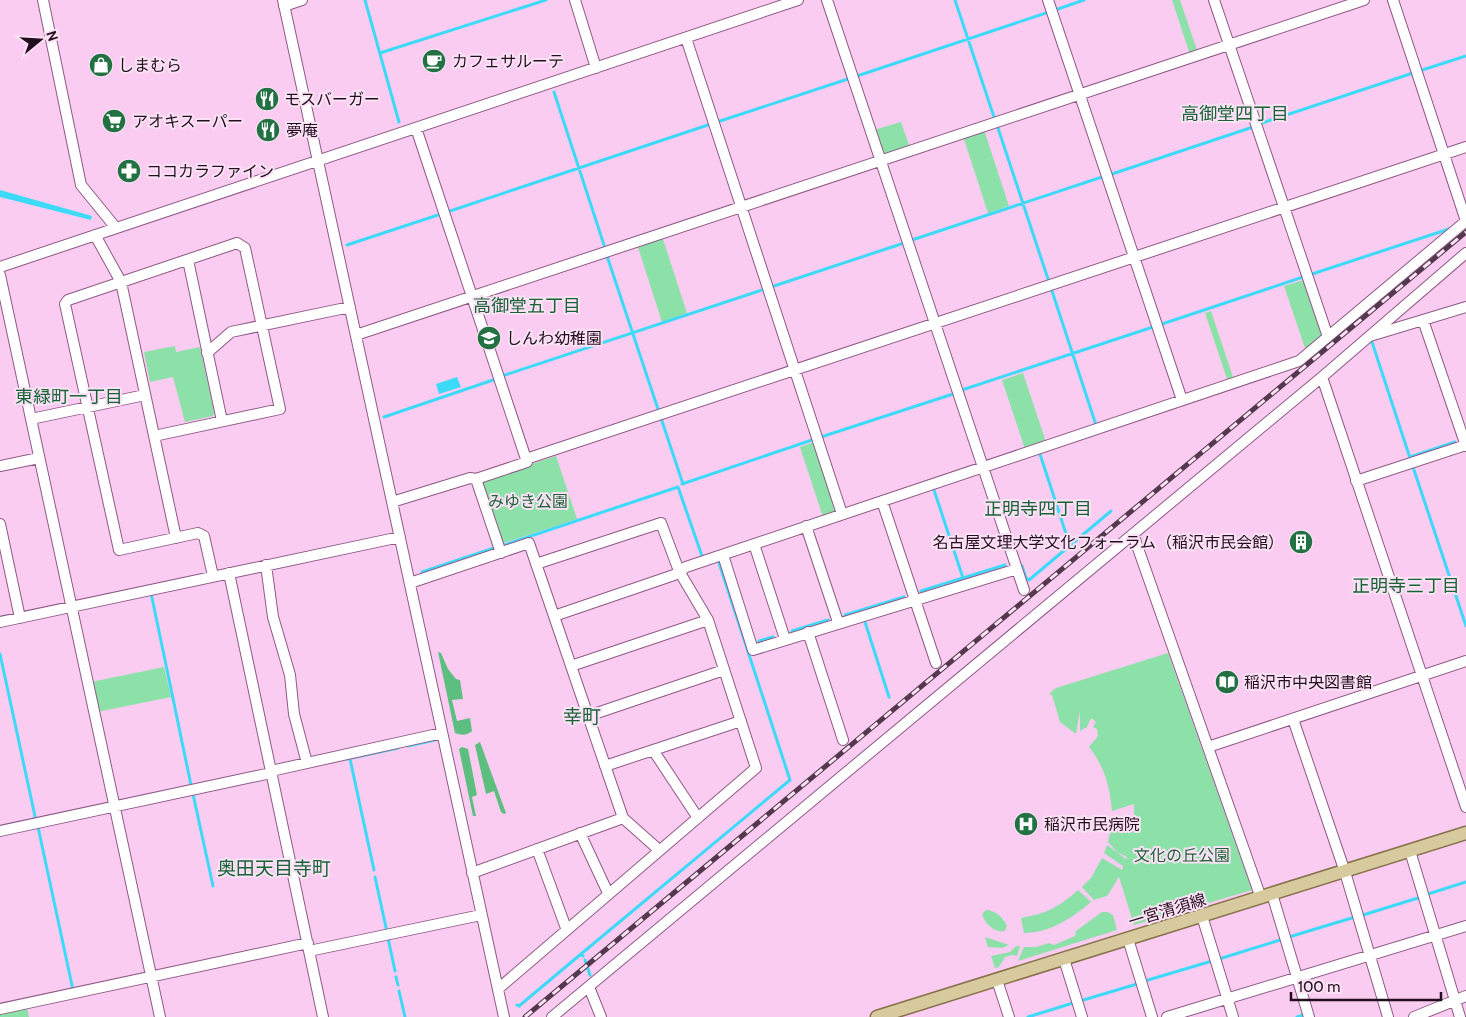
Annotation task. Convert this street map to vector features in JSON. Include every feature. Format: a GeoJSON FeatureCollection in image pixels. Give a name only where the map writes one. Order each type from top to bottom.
{"type":"FeatureCollection","features":[{"type":"Feature","properties":{"kind":"main road","name":"一宮清須線"},"geometry":{"type":"LineString","coordinates":[[877,1017],[903,1013],[997,980],[1466,833]]}},
{"type":"Feature","properties":{"kind":"street"},"geometry":{"type":"LineString","coordinates":[[43,0],[81,185],[116,228]]}},
{"type":"Feature","properties":{"kind":"street"},"geometry":{"type":"LineString","coordinates":[[302,0],[284,3],[504,1017]]}},
{"type":"Feature","properties":{"kind":"street"},"geometry":{"type":"LineString","coordinates":[[574,0],[596,68]]}},
{"type":"Feature","properties":{"kind":"street"},"geometry":{"type":"LineString","coordinates":[[0,267],[798,0]]}},
{"type":"Feature","properties":{"kind":"street"},"geometry":{"type":"LineString","coordinates":[[827,0],[1024,590]]}},
{"type":"Feature","properties":{"kind":"street"},"geometry":{"type":"LineString","coordinates":[[1048,0],[1182,400]]}},
{"type":"Feature","properties":{"kind":"street"},"geometry":{"type":"LineString","coordinates":[[1214,0],[1328,337]]}},
{"type":"Feature","properties":{"kind":"street"},"geometry":{"type":"LineString","coordinates":[[356,335],[1364,0]]}},
{"type":"Feature","properties":{"kind":"street"},"geometry":{"type":"LineString","coordinates":[[554,616],[674,575],[678,571],[806,526],[1299,361],[1466,221],[1392,0]]}},
{"type":"Feature","properties":{"kind":"street"},"geometry":{"type":"LineString","coordinates":[[686,38],[842,514]]}},
{"type":"Feature","properties":{"kind":"street"},"geometry":{"type":"LineString","coordinates":[[392,502],[470,478],[476,479],[527,462],[416,128]]}},
{"type":"Feature","properties":{"kind":"street"},"geometry":{"type":"LineString","coordinates":[[526,459],[1466,147]]}},
{"type":"Feature","properties":{"kind":"street"},"geometry":{"type":"LineString","coordinates":[[94,235],[121,282],[176,538]]}},
{"type":"Feature","properties":{"kind":"street"},"geometry":{"type":"LineString","coordinates":[[154,436],[280,409],[245,248],[237,243],[68,300],[65,304],[119,550],[198,533],[204,536],[213,576]]}},
{"type":"Feature","properties":{"kind":"street"},"geometry":{"type":"LineString","coordinates":[[552,1017],[1322,377],[1366,337],[1466,254]]}},
{"type":"Feature","properties":{"kind":"street"},"geometry":{"type":"LineString","coordinates":[[188,260],[222,421]]}},
{"type":"Feature","properties":{"kind":"street"},"geometry":{"type":"LineString","coordinates":[[0,275],[160,1017]]}},
{"type":"Feature","properties":{"kind":"street"},"geometry":{"type":"LineString","coordinates":[[207,353],[231,332],[350,307]]}},
{"type":"Feature","properties":{"kind":"street"},"geometry":{"type":"LineString","coordinates":[[1366,337],[1466,307]]}},
{"type":"Feature","properties":{"kind":"street"},"geometry":{"type":"LineString","coordinates":[[1356,481],[1466,445],[1424,320]]}},
{"type":"Feature","properties":{"kind":"street"},"geometry":{"type":"LineString","coordinates":[[1322,377],[1466,807]]}},
{"type":"Feature","properties":{"kind":"street"},"geometry":{"type":"LineString","coordinates":[[31,419],[145,395]]}},
{"type":"Feature","properties":{"kind":"street"},"geometry":{"type":"LineString","coordinates":[[0,466],[39,458]]}},
{"type":"Feature","properties":{"kind":"street"},"geometry":{"type":"LineString","coordinates":[[476,479],[501,553]]}},
{"type":"Feature","properties":{"kind":"street"},"geometry":{"type":"LineString","coordinates":[[882,501],[936,663]]}},
{"type":"Feature","properties":{"kind":"street"},"geometry":{"type":"LineString","coordinates":[[498,989],[566,928],[756,768],[708,620],[678,571],[661,523],[536,564]]}},
{"type":"Feature","properties":{"kind":"street"},"geometry":{"type":"LineString","coordinates":[[0,524],[20,618]]}},
{"type":"Feature","properties":{"kind":"street"},"geometry":{"type":"LineString","coordinates":[[806,526],[838,622]]}},
{"type":"Feature","properties":{"kind":"street"},"geometry":{"type":"LineString","coordinates":[[1133,534],[1208,747],[1266,896],[1309,1017]]}},
{"type":"Feature","properties":{"kind":"street"},"geometry":{"type":"LineString","coordinates":[[0,622],[400,537]]}},
{"type":"Feature","properties":{"kind":"street"},"geometry":{"type":"LineString","coordinates":[[410,583],[529,543],[623,818],[660,850]]}},
{"type":"Feature","properties":{"kind":"street"},"geometry":{"type":"LineString","coordinates":[[754,544],[785,639]]}},
{"type":"Feature","properties":{"kind":"street"},"geometry":{"type":"LineString","coordinates":[[723,555],[753,650],[838,622],[1017,569]]}},
{"type":"Feature","properties":{"kind":"street"},"geometry":{"type":"LineString","coordinates":[[266,565],[273,616],[290,675],[294,714],[307,763]]}},
{"type":"Feature","properties":{"kind":"street"},"geometry":{"type":"LineString","coordinates":[[230,573],[323,1017]]}},
{"type":"Feature","properties":{"kind":"street"},"geometry":{"type":"LineString","coordinates":[[571,666],[708,620]]}},
{"type":"Feature","properties":{"kind":"street"},"geometry":{"type":"LineString","coordinates":[[808,632],[843,740]]}},
{"type":"Feature","properties":{"kind":"street"},"geometry":{"type":"LineString","coordinates":[[1208,747],[1466,661]]}},
{"type":"Feature","properties":{"kind":"street"},"geometry":{"type":"LineString","coordinates":[[588,716],[724,670]]}},
{"type":"Feature","properties":{"kind":"street"},"geometry":{"type":"LineString","coordinates":[[1293,719],[1345,872],[1388,1017]]}},
{"type":"Feature","properties":{"kind":"street"},"geometry":{"type":"LineString","coordinates":[[605,766],[740,721]]}},
{"type":"Feature","properties":{"kind":"street"},"geometry":{"type":"LineString","coordinates":[[0,831],[442,733]]}},
{"type":"Feature","properties":{"kind":"street"},"geometry":{"type":"LineString","coordinates":[[653,750],[698,818]]}},
{"type":"Feature","properties":{"kind":"street"},"geometry":{"type":"LineString","coordinates":[[472,873],[623,818]]}},
{"type":"Feature","properties":{"kind":"street"},"geometry":{"type":"LineString","coordinates":[[580,833],[608,893]]}},
{"type":"Feature","properties":{"kind":"street"},"geometry":{"type":"LineString","coordinates":[[536,849],[566,928]]}},
{"type":"Feature","properties":{"kind":"street"},"geometry":{"type":"LineString","coordinates":[[1410,851],[1460,1017]]}},
{"type":"Feature","properties":{"kind":"street"},"geometry":{"type":"LineString","coordinates":[[0,1009],[151,977],[482,915]]}},
{"type":"Feature","properties":{"kind":"street"},"geometry":{"type":"LineString","coordinates":[[1202,916],[1232,1017]]}},
{"type":"Feature","properties":{"kind":"street"},"geometry":{"type":"LineString","coordinates":[[1167,1017],[1466,926]]}},
{"type":"Feature","properties":{"kind":"street"},"geometry":{"type":"LineString","coordinates":[[1128,939],[1152,1017]]}},
{"type":"Feature","properties":{"kind":"street"},"geometry":{"type":"LineString","coordinates":[[1064,959],[1082,1017]]}},
{"type":"Feature","properties":{"kind":"street"},"geometry":{"type":"LineString","coordinates":[[997,980],[1009,1017]]}},
{"type":"Feature","properties":{"kind":"street"},"geometry":{"type":"LineString","coordinates":[[589,986],[601,1017]]}},
{"type":"Feature","properties":{"kind":"street"},"geometry":{"type":"LineString","coordinates":[[1414,1017],[1466,996]]}},
{"type":"Feature","properties":{"kind":"green space"},"geometry":{"type":"Polygon","coordinates":[[[1172,0],[1180,0],[1198,53],[1190,55],[1172,0]]]}},
{"type":"Feature","properties":{"kind":"green space"},"geometry":{"type":"Polygon","coordinates":[[[901,122],[910,148],[887,156],[882,153],[874,130],[901,122]]]}},
{"type":"Feature","properties":{"kind":"green space"},"geometry":{"type":"Polygon","coordinates":[[[984,130],[1009,206],[988,213],[963,136],[984,130]]]}},
{"type":"Feature","properties":{"kind":"green space"},"geometry":{"type":"Polygon","coordinates":[[[662,236],[687,313],[662,322],[637,244],[662,236]]]}},
{"type":"Feature","properties":{"kind":"green space"},"geometry":{"type":"Polygon","coordinates":[[[1304,280],[1323,337],[1306,351],[1284,286],[1304,280]]]}},
{"type":"Feature","properties":{"kind":"green space"},"geometry":{"type":"Polygon","coordinates":[[[1211,311],[1234,380],[1228,382],[1205,313],[1211,311]]]}},
{"type":"Feature","properties":{"kind":"green space"},"geometry":{"type":"Polygon","coordinates":[[[175,346],[176,352],[200,347],[214,412],[213,416],[185,422],[173,377],[150,382],[144,352],[175,346]]]}},
{"type":"Feature","properties":{"kind":"green space"},"geometry":{"type":"Polygon","coordinates":[[[1023,373],[1046,442],[1025,449],[1002,380],[1023,373]]]}},
{"type":"Feature","properties":{"kind":"green space"},"geometry":{"type":"Polygon","coordinates":[[[817,441],[838,513],[823,517],[800,447],[817,441]]]}},
{"type":"Feature","properties":{"kind":"green space","name":"みゆき公園"},"geometry":{"type":"Polygon","coordinates":[[[556,456],[577,519],[500,544],[478,482],[556,456]]]}},
{"type":"Feature","properties":{"kind":"green space"},"geometry":{"type":"Polygon","coordinates":[[[438,652],[441,653],[448,669],[456,679],[460,680],[463,699],[452,700],[457,721],[470,718],[472,731],[468,734],[455,733],[438,652]]]}},
{"type":"Feature","properties":{"kind":"green space","name":"文化の丘公園"},"geometry":{"type":"Polygon","coordinates":[[[1168,653],[1252,890],[1134,925],[1119,877],[1107,896],[1094,900],[1082,887],[1091,878],[1102,858],[1122,870],[1123,866],[1104,853],[1107,845],[1126,859],[1127,857],[1117,852],[1108,842],[1112,824],[1134,827],[1134,804],[1112,811],[1110,793],[1105,777],[1099,762],[1089,747],[1098,736],[1097,729],[1093,727],[1096,722],[1091,718],[1087,727],[1080,731],[1080,711],[1076,734],[1060,722],[1052,695],[1049,694],[1056,688],[1168,653]]]}},
{"type":"Feature","properties":{"kind":"green space"},"geometry":{"type":"Polygon","coordinates":[[[164,667],[171,697],[97,712],[91,682],[164,667]]]}},
{"type":"Feature","properties":{"kind":"green space"},"geometry":{"type":"Polygon","coordinates":[[[480,742],[506,813],[504,814],[501,812],[494,791],[486,794],[475,745],[480,742]]]}},
{"type":"Feature","properties":{"kind":"green space"},"geometry":{"type":"Polygon","coordinates":[[[462,747],[468,749],[477,795],[472,797],[476,816],[473,816],[459,749],[462,747]]]}},
{"type":"Feature","properties":{"kind":"green space"},"geometry":{"type":"Polygon","coordinates":[[[1078,890],[1091,902],[1060,924],[1043,930],[1024,933],[1021,918],[1039,914],[1052,908],[1065,901],[1078,890]]]}},
{"type":"Feature","properties":{"kind":"green space"},"geometry":{"type":"Polygon","coordinates":[[[986,910],[993,911],[1001,917],[1007,926],[1005,931],[997,931],[985,921],[982,914],[986,910]]]}},
{"type":"Feature","properties":{"kind":"green space"},"geometry":{"type":"Polygon","coordinates":[[[1102,912],[1113,915],[1117,930],[1018,961],[1024,947],[1036,947],[1049,943],[1054,945],[1075,936],[1076,931],[1102,912]]]}},
{"type":"Feature","properties":{"kind":"green space"},"geometry":{"type":"Polygon","coordinates":[[[985,937],[1009,945],[1002,948],[988,947],[985,937]]]}},
{"type":"Feature","properties":{"kind":"green space"},"geometry":{"type":"Polygon","coordinates":[[[1016,946],[1020,946],[1017,956],[1005,957],[999,967],[995,968],[991,956],[1010,952],[1016,946]]]}},
{"type":"Feature","properties":{"kind":"green space"},"geometry":{"type":"Polygon","coordinates":[[[27,1008],[29,1017],[0,1017],[0,1014],[27,1008]]]}},
{"type":"Feature","properties":{"kind":"water"},"geometry":{"type":"Polygon","coordinates":[[[0,190],[92,216],[91,220],[0,197],[0,190]]]}},
{"type":"Feature","properties":{"kind":"water"},"geometry":{"type":"Polygon","coordinates":[[[457,377],[461,387],[439,394],[436,384],[457,377]]]}},
{"type":"Feature","properties":{"kind":"waterway"},"geometry":{"type":"LineString","coordinates":[[365,0],[399,122]]}},
{"type":"Feature","properties":{"kind":"waterway"},"geometry":{"type":"LineString","coordinates":[[380,53],[546,0]]}},
{"type":"Feature","properties":{"kind":"waterway"},"geometry":{"type":"LineString","coordinates":[[955,0],[995,120]]}},
{"type":"Feature","properties":{"kind":"waterway"},"geometry":{"type":"LineString","coordinates":[[1055,10],[1084,0]]}},
{"type":"Feature","properties":{"kind":"waterway"},"geometry":{"type":"LineString","coordinates":[[857,76],[1049,12]]}},
{"type":"Feature","properties":{"kind":"waterway"},"geometry":{"type":"LineString","coordinates":[[1419,71],[1466,56]]}},
{"type":"Feature","properties":{"kind":"waterway"},"geometry":{"type":"LineString","coordinates":[[1259,124],[1413,73]]}},
{"type":"Feature","properties":{"kind":"waterway"},"geometry":{"type":"LineString","coordinates":[[717,122],[848,79]]}},
{"type":"Feature","properties":{"kind":"waterway"},"geometry":{"type":"LineString","coordinates":[[554,92],[605,248]]}},
{"type":"Feature","properties":{"kind":"waterway"},"geometry":{"type":"LineString","coordinates":[[447,212],[711,124]]}},
{"type":"Feature","properties":{"kind":"waterway"},"geometry":{"type":"LineString","coordinates":[[997,125],[1049,282]]}},
{"type":"Feature","properties":{"kind":"waterway"},"geometry":{"type":"LineString","coordinates":[[1109,175],[1253,127]]}},
{"type":"Feature","properties":{"kind":"waterway"},"geometry":{"type":"LineString","coordinates":[[912,240],[1102,177]]}},
{"type":"Feature","properties":{"kind":"waterway"},"geometry":{"type":"LineString","coordinates":[[347,245],[441,214]]}},
{"type":"Feature","properties":{"kind":"waterway"},"geometry":{"type":"LineString","coordinates":[[1309,275],[1452,228]]}},
{"type":"Feature","properties":{"kind":"waterway"},"geometry":{"type":"LineString","coordinates":[[771,287],[901,244]]}},
{"type":"Feature","properties":{"kind":"waterway"},"geometry":{"type":"LineString","coordinates":[[607,256],[659,412]]}},
{"type":"Feature","properties":{"kind":"waterway"},"geometry":{"type":"LineString","coordinates":[[1159,325],[1303,277]]}},
{"type":"Feature","properties":{"kind":"waterway"},"geometry":{"type":"LineString","coordinates":[[1051,288],[1096,425]]}},
{"type":"Feature","properties":{"kind":"waterway"},"geometry":{"type":"LineString","coordinates":[[502,376],[765,289]]}},
{"type":"Feature","properties":{"kind":"waterway"},"geometry":{"type":"LineString","coordinates":[[962,390],[1153,327]]}},
{"type":"Feature","properties":{"kind":"waterway"},"geometry":{"type":"LineString","coordinates":[[1372,342],[1410,458]]}},
{"type":"Feature","properties":{"kind":"waterway"},"geometry":{"type":"LineString","coordinates":[[384,417],[496,379]]}},
{"type":"Feature","properties":{"kind":"waterway"},"geometry":{"type":"LineString","coordinates":[[821,437],[953,394]]}},
{"type":"Feature","properties":{"kind":"waterway"},"geometry":{"type":"LineString","coordinates":[[661,418],[683,484]]}},
{"type":"Feature","properties":{"kind":"waterway"},"geometry":{"type":"LineString","coordinates":[[682,484],[815,439]]}},
{"type":"Feature","properties":{"kind":"waterway"},"geometry":{"type":"LineString","coordinates":[[1410,457],[1455,442]]}},
{"type":"Feature","properties":{"kind":"waterway"},"geometry":{"type":"LineString","coordinates":[[1039,451],[1070,546]]}},
{"type":"Feature","properties":{"kind":"waterway"},"geometry":{"type":"LineString","coordinates":[[1413,467],[1466,626]]}},
{"type":"Feature","properties":{"kind":"waterway"},"geometry":{"type":"LineString","coordinates":[[504,545],[678,487],[702,556]]}},
{"type":"Feature","properties":{"kind":"waterway"},"geometry":{"type":"LineString","coordinates":[[933,487],[963,578]]}},
{"type":"Feature","properties":{"kind":"waterway"},"geometry":{"type":"LineString","coordinates":[[1022,566],[1026,578],[1029,580],[1111,511]]}},
{"type":"Feature","properties":{"kind":"waterway"},"geometry":{"type":"LineString","coordinates":[[422,572],[494,548]]}},
{"type":"Feature","properties":{"kind":"waterway"},"geometry":{"type":"LineString","coordinates":[[581,954],[790,780],[719,563]]}},
{"type":"Feature","properties":{"kind":"waterway"},"geometry":{"type":"LineString","coordinates":[[921,591],[1005,565]]}},
{"type":"Feature","properties":{"kind":"waterway"},"geometry":{"type":"LineString","coordinates":[[151,593],[191,785]]}},
{"type":"Feature","properties":{"kind":"waterway"},"geometry":{"type":"LineString","coordinates":[[845,615],[904,597]]}},
{"type":"Feature","properties":{"kind":"waterway"},"geometry":{"type":"LineString","coordinates":[[864,619],[889,697]]}},
{"type":"Feature","properties":{"kind":"waterway"},"geometry":{"type":"LineString","coordinates":[[792,631],[828,620]]}},
{"type":"Feature","properties":{"kind":"waterway"},"geometry":{"type":"LineString","coordinates":[[759,641],[773,637]]}},
{"type":"Feature","properties":{"kind":"waterway"},"geometry":{"type":"LineString","coordinates":[[0,654],[36,821]]}},
{"type":"Feature","properties":{"kind":"waterway"},"geometry":{"type":"LineString","coordinates":[[408,746],[435,740]]}},
{"type":"Feature","properties":{"kind":"waterway"},"geometry":{"type":"LineString","coordinates":[[347,759],[398,748]]}},
{"type":"Feature","properties":{"kind":"waterway"},"geometry":{"type":"LineString","coordinates":[[350,759],[374,870]]}},
{"type":"Feature","properties":{"kind":"waterway"},"geometry":{"type":"LineString","coordinates":[[193,794],[213,886]]}},
{"type":"Feature","properties":{"kind":"waterway"},"geometry":{"type":"LineString","coordinates":[[38,827],[73,990]]}},
{"type":"Feature","properties":{"kind":"waterway"},"geometry":{"type":"LineString","coordinates":[[375,877],[387,932]]}},
{"type":"Feature","properties":{"kind":"waterway"},"geometry":{"type":"LineString","coordinates":[[1428,894],[1466,882]]}},
{"type":"Feature","properties":{"kind":"waterway"},"geometry":{"type":"LineString","coordinates":[[1363,915],[1418,898]]}},
{"type":"Feature","properties":{"kind":"waterway"},"geometry":{"type":"LineString","coordinates":[[1289,937],[1355,917]]}},
{"type":"Feature","properties":{"kind":"waterway"},"geometry":{"type":"LineString","coordinates":[[388,938],[395,971]]}},
{"type":"Feature","properties":{"kind":"waterway"},"geometry":{"type":"LineString","coordinates":[[1219,959],[1280,940]]}},
{"type":"Feature","properties":{"kind":"waterway"},"geometry":{"type":"LineString","coordinates":[[517,1005],[519,1006],[581,954],[583,956]]}},
{"type":"Feature","properties":{"kind":"waterway"},"geometry":{"type":"LineString","coordinates":[[585,960],[590,975]]}},
{"type":"Feature","properties":{"kind":"waterway"},"geometry":{"type":"LineString","coordinates":[[1148,980],[1212,961]]}},
{"type":"Feature","properties":{"kind":"waterway"},"geometry":{"type":"LineString","coordinates":[[396,977],[398,985]]}},
{"type":"Feature","properties":{"kind":"waterway"},"geometry":{"type":"LineString","coordinates":[[1080,1001],[1137,984]]}},
{"type":"Feature","properties":{"kind":"waterway"},"geometry":{"type":"LineString","coordinates":[[399,991],[405,1017]]}},
{"type":"Feature","properties":{"kind":"waterway"},"geometry":{"type":"LineString","coordinates":[[1028,1017],[1073,1003]]}},
{"type":"Feature","properties":{"kind":"waterway"},"geometry":{"type":"LineString","coordinates":[[1297,1017],[1303,1015]]}},
{"type":"Feature","properties":{"kind":"railway"},"geometry":{"type":"LineString","coordinates":[[525,1017],[1466,232]]}},
{"type":"Feature","properties":{"kind":"place","name":"カフェサルーテ"},"geometry":{"type":"Point","coordinates":[434,61]}},
{"type":"Feature","properties":{"kind":"place","name":"しまむら"},"geometry":{"type":"Point","coordinates":[101,65]}},
{"type":"Feature","properties":{"kind":"place","name":"モスバーガー"},"geometry":{"type":"Point","coordinates":[267,99]}},
{"type":"Feature","properties":{"kind":"place","name":"アオキスーパー"},"geometry":{"type":"Point","coordinates":[114,121]}},
{"type":"Feature","properties":{"kind":"place","name":"夢庵"},"geometry":{"type":"Point","coordinates":[268,130]}},
{"type":"Feature","properties":{"kind":"place","name":"ココカラファイン"},"geometry":{"type":"Point","coordinates":[129,171]}},
{"type":"Feature","properties":{"kind":"place","name":"しんわ幼稚園"},"geometry":{"type":"Point","coordinates":[489,338]}},
{"type":"Feature","properties":{"kind":"place","name":"名古屋文理大学文化フォーラム（稲沢市民会館）"},"geometry":{"type":"Point","coordinates":[1301,542]}},
{"type":"Feature","properties":{"kind":"place","name":"稲沢市中央図書館"},"geometry":{"type":"Point","coordinates":[1227,682]}},
{"type":"Feature","properties":{"kind":"place","name":"稲沢市民病院"},"geometry":{"type":"Point","coordinates":[1026,824]}},
{"type":"Feature","properties":{"kind":"district","name":"高御堂四丁目"},"geometry":{"type":"Point","coordinates":[1235,114]}},
{"type":"Feature","properties":{"kind":"district","name":"高御堂五丁目"},"geometry":{"type":"Point","coordinates":[527,306]}},
{"type":"Feature","properties":{"kind":"district","name":"東緑町一丁目"},"geometry":{"type":"Point","coordinates":[69,397]}},
{"type":"Feature","properties":{"kind":"district","name":"正明寺四丁目"},"geometry":{"type":"Point","coordinates":[1038,509]}},
{"type":"Feature","properties":{"kind":"district","name":"正明寺三丁目"},"geometry":{"type":"Point","coordinates":[1406,586]}},
{"type":"Feature","properties":{"kind":"district","name":"幸町"},"geometry":{"type":"Point","coordinates":[582,716]}},
{"type":"Feature","properties":{"kind":"district","name":"奥田天目寺町"},"geometry":{"type":"Point","coordinates":[274,868]}}]}
